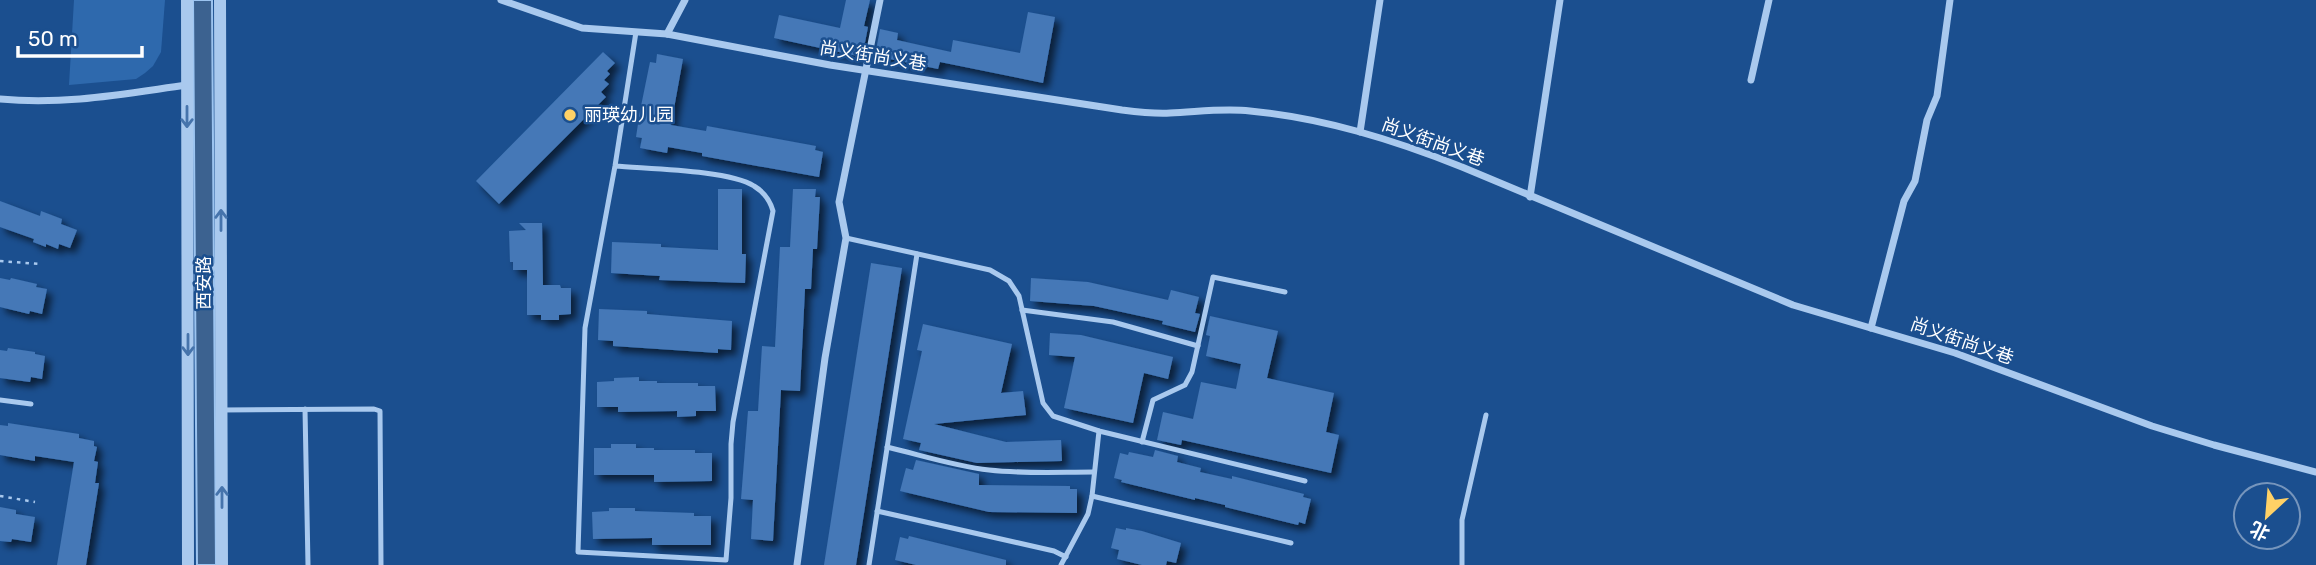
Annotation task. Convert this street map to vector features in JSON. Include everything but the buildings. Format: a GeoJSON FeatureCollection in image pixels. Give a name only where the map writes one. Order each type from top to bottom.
{"type":"FeatureCollection","features":[{"type":"Feature","properties":{"kind":"street","name":"西安路"},"geometry":{"type":"LineString","coordinates":[[187,0],[190,267],[188,565]]}},
{"type":"Feature","properties":{"kind":"street","name":"西安路"},"geometry":{"type":"LineString","coordinates":[[220,0],[218,267],[222,565]]}},
{"type":"Feature","properties":{"kind":"street","name":"尚义街尚义巷"},"geometry":{"type":"LineString","coordinates":[[501,0],[582,28],[667,34],[865,71],[1144,112],[1179,113],[1217,109],[1283,115],[1360,132],[1422,152],[1793,305],[1955,353],[2152,426],[2214,446],[2316,472]]}},
{"type":"Feature","properties":{"kind":"street"},"geometry":{"type":"LineString","coordinates":[[667,34],[685,0]]}},
{"type":"Feature","properties":{"kind":"street"},"geometry":{"type":"LineString","coordinates":[[797,565],[825,358],[846,238],[839,202],[880,0]]}},
{"type":"Feature","properties":{"kind":"street"},"geometry":{"type":"LineString","coordinates":[[1360,132],[1380,0]]}},
{"type":"Feature","properties":{"kind":"street"},"geometry":{"type":"LineString","coordinates":[[1530,197],[1560,0]]}},
{"type":"Feature","properties":{"kind":"street"},"geometry":{"type":"LineString","coordinates":[[1751,80],[1769,0]]}},
{"type":"Feature","properties":{"kind":"street"},"geometry":{"type":"LineString","coordinates":[[1871,328],[1904,201],[1915,181],[1927,120],[1937,96],[1950,0]]}},
{"type":"Feature","properties":{"kind":"street"},"geometry":{"type":"LineString","coordinates":[[0,99],[53,102],[80,100],[187,85]]}},
{"type":"Feature","properties":{"kind":"street"},"geometry":{"type":"LineString","coordinates":[[190,267],[218,267]]}},
{"type":"Feature","properties":{"kind":"lane"},"geometry":{"type":"LineString","coordinates":[[615,166],[722,176],[756,186],[771,204],[773,211],[733,422],[726,560],[578,552],[585,328],[636,32]]}},
{"type":"Feature","properties":{"kind":"lane"},"geometry":{"type":"LineString","coordinates":[[846,238],[990,270],[1003,276],[1015,288],[1043,403],[1054,416],[1099,431],[1305,481]]}},
{"type":"Feature","properties":{"kind":"lane"},"geometry":{"type":"LineString","coordinates":[[869,565],[917,254]]}},
{"type":"Feature","properties":{"kind":"lane"},"geometry":{"type":"LineString","coordinates":[[1142,442],[1153,400],[1185,385],[1192,372],[1213,277],[1284,292]]}},
{"type":"Feature","properties":{"kind":"lane"},"geometry":{"type":"LineString","coordinates":[[1022,310],[1063,313],[1113,322],[1198,346]]}},
{"type":"Feature","properties":{"kind":"lane"},"geometry":{"type":"LineString","coordinates":[[0,400],[31,404]]}},
{"type":"Feature","properties":{"kind":"lane"},"geometry":{"type":"LineString","coordinates":[[305,409],[308,565]]}},
{"type":"Feature","properties":{"kind":"lane"},"geometry":{"type":"LineString","coordinates":[[221,410],[380,411],[381,565]]}},
{"type":"Feature","properties":{"kind":"lane"},"geometry":{"type":"LineString","coordinates":[[1462,565],[1462,520],[1486,415]]}},
{"type":"Feature","properties":{"kind":"lane"},"geometry":{"type":"LineString","coordinates":[[877,512],[1054,551],[1064,563],[1088,514],[1099,431]]}},
{"type":"Feature","properties":{"kind":"lane"},"geometry":{"type":"LineString","coordinates":[[887,447],[988,469],[1025,473],[1093,472]]}},
{"type":"Feature","properties":{"kind":"lane"},"geometry":{"type":"LineString","coordinates":[[1092,496],[1291,543]]}},
{"type":"Feature","properties":{"kind":"path"},"geometry":{"type":"LineString","coordinates":[[0,261],[40,264]]}},
{"type":"Feature","properties":{"kind":"path"},"geometry":{"type":"LineString","coordinates":[[0,496],[35,502]]}},
{"type":"Feature","properties":{"kind":"shaded area"},"geometry":{"type":"Polygon","coordinates":[[[74,0],[165,0],[161,52],[153,66],[136,79],[69,85],[74,0]]]}},
{"type":"Feature","properties":{"kind":"shaded area"},"geometry":{"type":"Polygon","coordinates":[[[193,0],[212,0],[216,565],[197,565],[193,0]]]}},
{"type":"Feature","properties":{"kind":"place","name":"丽瑛幼儿园"},"geometry":{"type":"Point","coordinates":[570,115]}}]}
